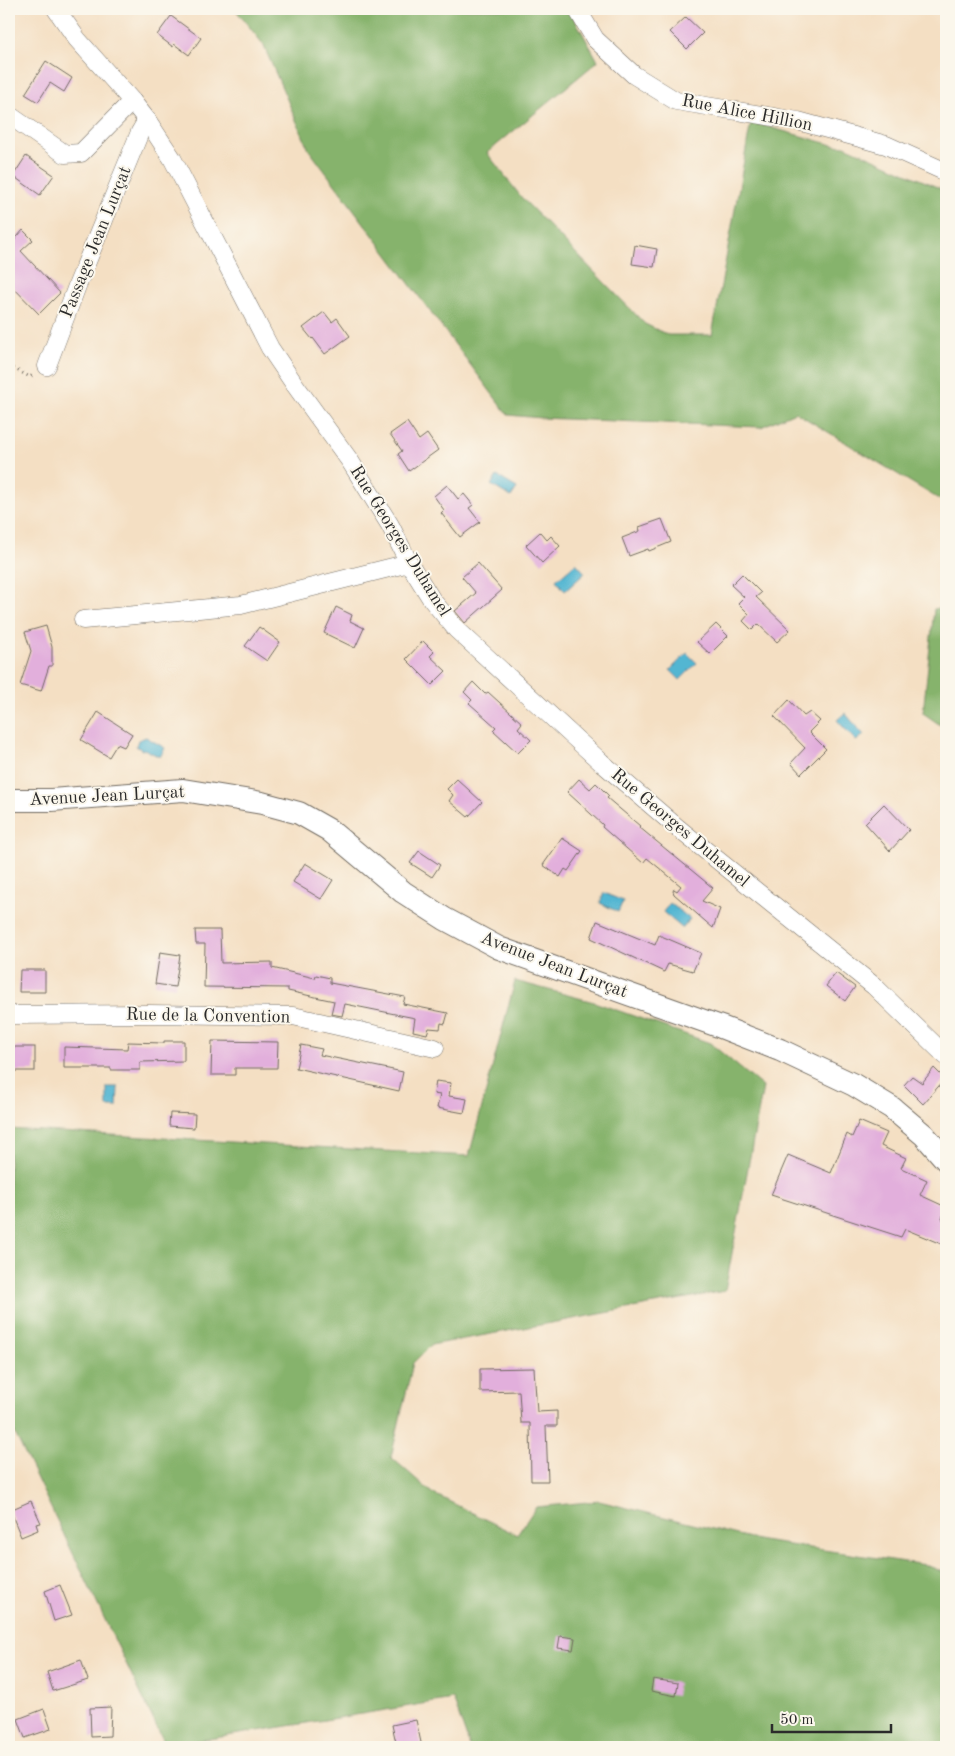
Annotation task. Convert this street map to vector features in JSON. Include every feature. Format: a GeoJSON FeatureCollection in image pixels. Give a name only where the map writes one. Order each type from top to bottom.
{"type":"FeatureCollection","features":[{"type":"Feature","properties":{"kind":"main road","name":"Avenue Jean Lurçat"},"geometry":{"type":"LineString","coordinates":[[9,800],[51,800],[183,790],[262,803],[299,813],[329,830],[403,892],[445,919],[499,948],[721,1027],[780,1050],[854,1085],[892,1108],[924,1135],[946,1160]]}},
{"type":"Feature","properties":{"kind":"street","name":"Rue Georges Duhamel"},"geometry":{"type":"LineString","coordinates":[[56,9],[77,39],[147,120],[172,158],[270,348],[350,461],[390,525],[409,563],[432,600],[456,629],[601,762],[680,830],[874,986],[946,1056]]}},
{"type":"Feature","properties":{"kind":"street","name":"Rue Alice Hillion"},"geometry":{"type":"LineString","coordinates":[[577,9],[595,39],[634,75],[676,101],[807,124],[886,145],[946,172]]}},
{"type":"Feature","properties":{"kind":"street"},"geometry":{"type":"LineString","coordinates":[[9,116],[65,154],[81,153],[132,101]]}},
{"type":"Feature","properties":{"kind":"street","name":"Passage Jean Lurçat"},"geometry":{"type":"LineString","coordinates":[[47,366],[77,286],[140,132],[147,120]]}},
{"type":"Feature","properties":{"kind":"street"},"geometry":{"type":"LineString","coordinates":[[83,620],[242,605],[409,563]]}},
{"type":"Feature","properties":{"kind":"street","name":"Rue de la Convention"},"geometry":{"type":"LineString","coordinates":[[9,1015],[293,1016],[435,1048]]}},
{"type":"Feature","properties":{"kind":"path"},"geometry":{"type":"LineString","coordinates":[[9,366],[30,377],[47,366]]}},
{"type":"Feature","properties":{"kind":"green space"},"geometry":{"type":"Polygon","coordinates":[[[235,9],[569,9],[598,61],[487,153],[522,198],[645,324],[668,335],[712,335],[751,122],[833,145],[845,146],[946,191],[946,494],[942,501],[795,412],[761,427],[508,415],[309,150],[263,44],[235,9]]]}},
{"type":"Feature","properties":{"kind":"green space"},"geometry":{"type":"Polygon","coordinates":[[[946,606],[946,729],[923,713],[934,609],[946,606]]]}},
{"type":"Feature","properties":{"kind":"green space"},"geometry":{"type":"Polygon","coordinates":[[[515,981],[594,1002],[710,1043],[763,1087],[725,1291],[431,1345],[413,1363],[391,1457],[432,1493],[517,1535],[536,1507],[599,1501],[762,1541],[926,1565],[946,1573],[946,1747],[470,1747],[453,1699],[166,1746],[9,1421],[9,1129],[469,1156],[515,981]]]}},
{"type":"Feature","properties":{"kind":"water"},"geometry":{"type":"Polygon","coordinates":[[[497,476],[517,488],[511,497],[491,485],[497,476]]]}},
{"type":"Feature","properties":{"kind":"water"},"geometry":{"type":"Polygon","coordinates":[[[576,563],[585,573],[565,591],[556,580],[576,563]]]}},
{"type":"Feature","properties":{"kind":"water"},"geometry":{"type":"Polygon","coordinates":[[[687,653],[697,663],[680,680],[670,670],[687,653]]]}},
{"type":"Feature","properties":{"kind":"water"},"geometry":{"type":"Polygon","coordinates":[[[845,713],[864,735],[856,741],[837,720],[845,713]]]}},
{"type":"Feature","properties":{"kind":"water"},"geometry":{"type":"Polygon","coordinates":[[[146,737],[165,748],[160,757],[136,746],[138,740],[146,737]]]}},
{"type":"Feature","properties":{"kind":"water"},"geometry":{"type":"Polygon","coordinates":[[[604,893],[623,901],[618,912],[600,903],[604,893]]]}},
{"type":"Feature","properties":{"kind":"water"},"geometry":{"type":"Polygon","coordinates":[[[670,903],[690,919],[682,928],[663,912],[670,903]]]}},
{"type":"Feature","properties":{"kind":"water"},"geometry":{"type":"Polygon","coordinates":[[[107,1087],[118,1087],[117,1107],[107,1107],[107,1087]]]}},
{"type":"Feature","properties":{"kind":"building"},"geometry":{"type":"Polygon","coordinates":[[[171,16],[201,38],[189,55],[174,44],[173,47],[157,35],[171,16]]]}},
{"type":"Feature","properties":{"kind":"building"},"geometry":{"type":"Polygon","coordinates":[[[686,17],[703,33],[687,49],[670,32],[686,17]]]}},
{"type":"Feature","properties":{"kind":"building"},"geometry":{"type":"Polygon","coordinates":[[[46,61],[72,78],[64,92],[50,83],[38,102],[25,94],[46,61]]]}},
{"type":"Feature","properties":{"kind":"building"},"geometry":{"type":"Polygon","coordinates":[[[26,156],[54,175],[40,195],[13,176],[26,156]]]}},
{"type":"Feature","properties":{"kind":"building"},"geometry":{"type":"Polygon","coordinates":[[[23,230],[33,240],[21,251],[60,293],[39,314],[9,283],[9,240],[12,243],[23,230]]]}},
{"type":"Feature","properties":{"kind":"building"},"geometry":{"type":"Polygon","coordinates":[[[635,245],[657,249],[654,267],[632,264],[635,245]]]}},
{"type":"Feature","properties":{"kind":"building"},"geometry":{"type":"Polygon","coordinates":[[[324,312],[332,322],[337,318],[350,336],[325,354],[303,328],[324,312]]]}},
{"type":"Feature","properties":{"kind":"building"},"geometry":{"type":"Polygon","coordinates":[[[407,422],[419,440],[427,434],[438,450],[409,471],[398,454],[402,451],[390,434],[407,422]]]}},
{"type":"Feature","properties":{"kind":"building"},"geometry":{"type":"Polygon","coordinates":[[[447,485],[458,499],[464,494],[473,505],[469,508],[480,522],[460,537],[441,513],[444,510],[434,496],[447,485]]]}},
{"type":"Feature","properties":{"kind":"building"},"geometry":{"type":"Polygon","coordinates":[[[662,519],[671,542],[649,551],[648,549],[629,556],[622,538],[640,531],[639,527],[662,519]]]}},
{"type":"Feature","properties":{"kind":"building"},"geometry":{"type":"Polygon","coordinates":[[[540,532],[547,540],[551,536],[560,546],[542,563],[526,545],[540,532]]]}},
{"type":"Feature","properties":{"kind":"building"},"geometry":{"type":"Polygon","coordinates":[[[478,563],[502,590],[465,623],[455,611],[476,593],[462,577],[478,563]]]}},
{"type":"Feature","properties":{"kind":"building"},"geometry":{"type":"Polygon","coordinates":[[[742,574],[761,593],[756,597],[790,630],[777,642],[758,624],[752,630],[743,621],[749,614],[738,603],[744,597],[731,585],[742,574]]]}},
{"type":"Feature","properties":{"kind":"building"},"geometry":{"type":"Polygon","coordinates":[[[336,607],[352,615],[350,621],[364,628],[355,648],[324,633],[336,607]]]}},
{"type":"Feature","properties":{"kind":"building"},"geometry":{"type":"Polygon","coordinates":[[[716,624],[728,636],[710,654],[697,642],[716,624]]]}},
{"type":"Feature","properties":{"kind":"building"},"geometry":{"type":"Polygon","coordinates":[[[46,626],[52,647],[52,666],[49,666],[41,691],[20,685],[31,651],[25,632],[46,626]]]}},
{"type":"Feature","properties":{"kind":"building"},"geometry":{"type":"Polygon","coordinates":[[[259,627],[280,642],[267,661],[245,646],[259,627]]]}},
{"type":"Feature","properties":{"kind":"building"},"geometry":{"type":"Polygon","coordinates":[[[423,641],[434,652],[430,656],[446,671],[432,685],[406,659],[423,641]]]}},
{"type":"Feature","properties":{"kind":"building"},"geometry":{"type":"Polygon","coordinates":[[[473,682],[485,694],[488,692],[522,723],[518,728],[531,740],[518,753],[493,730],[496,727],[469,703],[472,700],[464,692],[473,682]]]}},
{"type":"Feature","properties":{"kind":"building"},"geometry":{"type":"Polygon","coordinates":[[[789,700],[804,716],[810,712],[820,721],[809,732],[826,749],[801,774],[791,763],[805,748],[774,716],[789,700]]]}},
{"type":"Feature","properties":{"kind":"building"},"geometry":{"type":"Polygon","coordinates":[[[98,712],[132,734],[124,747],[117,744],[109,757],[81,740],[98,712]]]}},
{"type":"Feature","properties":{"kind":"building"},"geometry":{"type":"Polygon","coordinates":[[[457,779],[482,802],[468,817],[449,801],[453,795],[447,789],[457,779]]]}},
{"type":"Feature","properties":{"kind":"building"},"geometry":{"type":"Polygon","coordinates":[[[579,779],[590,789],[596,783],[609,796],[607,798],[639,827],[713,888],[702,901],[720,909],[713,928],[674,894],[674,889],[677,891],[681,886],[647,858],[643,863],[602,827],[603,825],[567,792],[579,779]]]}},
{"type":"Feature","properties":{"kind":"building"},"geometry":{"type":"Polygon","coordinates":[[[884,804],[909,830],[890,851],[865,823],[884,804]]]}},
{"type":"Feature","properties":{"kind":"building"},"geometry":{"type":"Polygon","coordinates":[[[562,838],[582,851],[568,871],[565,869],[560,877],[543,865],[562,838]]]}},
{"type":"Feature","properties":{"kind":"building"},"geometry":{"type":"Polygon","coordinates":[[[419,851],[440,865],[432,877],[410,863],[419,851]]]}},
{"type":"Feature","properties":{"kind":"building"},"geometry":{"type":"Polygon","coordinates":[[[305,863],[333,880],[321,899],[293,882],[305,863]]]}},
{"type":"Feature","properties":{"kind":"building"},"geometry":{"type":"Polygon","coordinates":[[[597,921],[655,945],[659,935],[701,953],[693,971],[668,964],[664,972],[591,938],[597,921]]]}},
{"type":"Feature","properties":{"kind":"building"},"geometry":{"type":"Polygon","coordinates":[[[195,930],[220,930],[221,963],[272,962],[272,968],[315,978],[316,975],[330,978],[330,983],[405,997],[403,1004],[448,1013],[445,1024],[441,1023],[440,1029],[429,1028],[427,1034],[413,1031],[415,1018],[345,1004],[342,1016],[331,1014],[334,1001],[288,991],[288,988],[204,987],[205,944],[196,944],[195,930]]]}},
{"type":"Feature","properties":{"kind":"building"},"geometry":{"type":"Polygon","coordinates":[[[160,952],[180,955],[175,987],[155,984],[160,952]]]}},
{"type":"Feature","properties":{"kind":"building"},"geometry":{"type":"Polygon","coordinates":[[[20,970],[45,970],[45,992],[19,992],[20,970]]]}},
{"type":"Feature","properties":{"kind":"building"},"geometry":{"type":"Polygon","coordinates":[[[836,973],[855,987],[845,1001],[826,986],[836,973]]]}},
{"type":"Feature","properties":{"kind":"building"},"geometry":{"type":"Polygon","coordinates":[[[164,1041],[184,1041],[184,1061],[140,1062],[140,1070],[64,1068],[64,1047],[127,1049],[128,1042],[164,1043],[164,1041]]]}},
{"type":"Feature","properties":{"kind":"building"},"geometry":{"type":"Polygon","coordinates":[[[212,1041],[278,1042],[277,1068],[235,1068],[235,1075],[211,1075],[212,1041]]]}},
{"type":"Feature","properties":{"kind":"building"},"geometry":{"type":"Polygon","coordinates":[[[301,1045],[322,1049],[320,1055],[403,1072],[399,1091],[296,1068],[301,1045]]]}},
{"type":"Feature","properties":{"kind":"building"},"geometry":{"type":"Polygon","coordinates":[[[13,1047],[35,1047],[35,1071],[13,1071],[13,1047]]]}},
{"type":"Feature","properties":{"kind":"building"},"geometry":{"type":"Polygon","coordinates":[[[934,1068],[945,1079],[923,1104],[904,1085],[912,1076],[922,1083],[934,1068]]]}},
{"type":"Feature","properties":{"kind":"building"},"geometry":{"type":"Polygon","coordinates":[[[436,1081],[451,1083],[449,1096],[467,1099],[464,1113],[437,1108],[440,1095],[434,1094],[436,1081]]]}},
{"type":"Feature","properties":{"kind":"building"},"geometry":{"type":"Polygon","coordinates":[[[170,1113],[195,1114],[194,1128],[169,1126],[170,1113]]]}},
{"type":"Feature","properties":{"kind":"building"},"geometry":{"type":"Polygon","coordinates":[[[859,1121],[887,1133],[881,1146],[906,1158],[901,1168],[927,1180],[920,1195],[946,1207],[942,1219],[946,1221],[946,1246],[905,1229],[901,1237],[771,1195],[788,1155],[831,1173],[847,1134],[852,1137],[859,1121]]]}},
{"type":"Feature","properties":{"kind":"building"},"geometry":{"type":"Polygon","coordinates":[[[534,1368],[537,1412],[557,1411],[557,1426],[546,1426],[548,1481],[531,1481],[530,1423],[521,1423],[519,1391],[480,1392],[480,1369],[534,1368]]]}},
{"type":"Feature","properties":{"kind":"building"},"geometry":{"type":"Polygon","coordinates":[[[31,1501],[41,1523],[36,1524],[38,1530],[21,1537],[10,1510],[31,1501]]]}},
{"type":"Feature","properties":{"kind":"building"},"geometry":{"type":"Polygon","coordinates":[[[60,1585],[72,1615],[54,1621],[45,1591],[60,1585]]]}},
{"type":"Feature","properties":{"kind":"building"},"geometry":{"type":"Polygon","coordinates":[[[560,1636],[575,1638],[573,1650],[558,1648],[560,1636]]]}},
{"type":"Feature","properties":{"kind":"building"},"geometry":{"type":"Polygon","coordinates":[[[81,1660],[88,1680],[53,1691],[47,1672],[81,1660]]]}},
{"type":"Feature","properties":{"kind":"building"},"geometry":{"type":"Polygon","coordinates":[[[653,1679],[678,1683],[676,1696],[651,1691],[653,1679]]]}},
{"type":"Feature","properties":{"kind":"building"},"geometry":{"type":"Polygon","coordinates":[[[111,1707],[110,1736],[91,1737],[90,1708],[111,1707]]]}},
{"type":"Feature","properties":{"kind":"building"},"geometry":{"type":"Polygon","coordinates":[[[44,1709],[51,1729],[25,1738],[18,1719],[44,1709]]]}},
{"type":"Feature","properties":{"kind":"building"},"geometry":{"type":"Polygon","coordinates":[[[416,1720],[422,1747],[397,1747],[392,1725],[416,1720]]]}}]}
